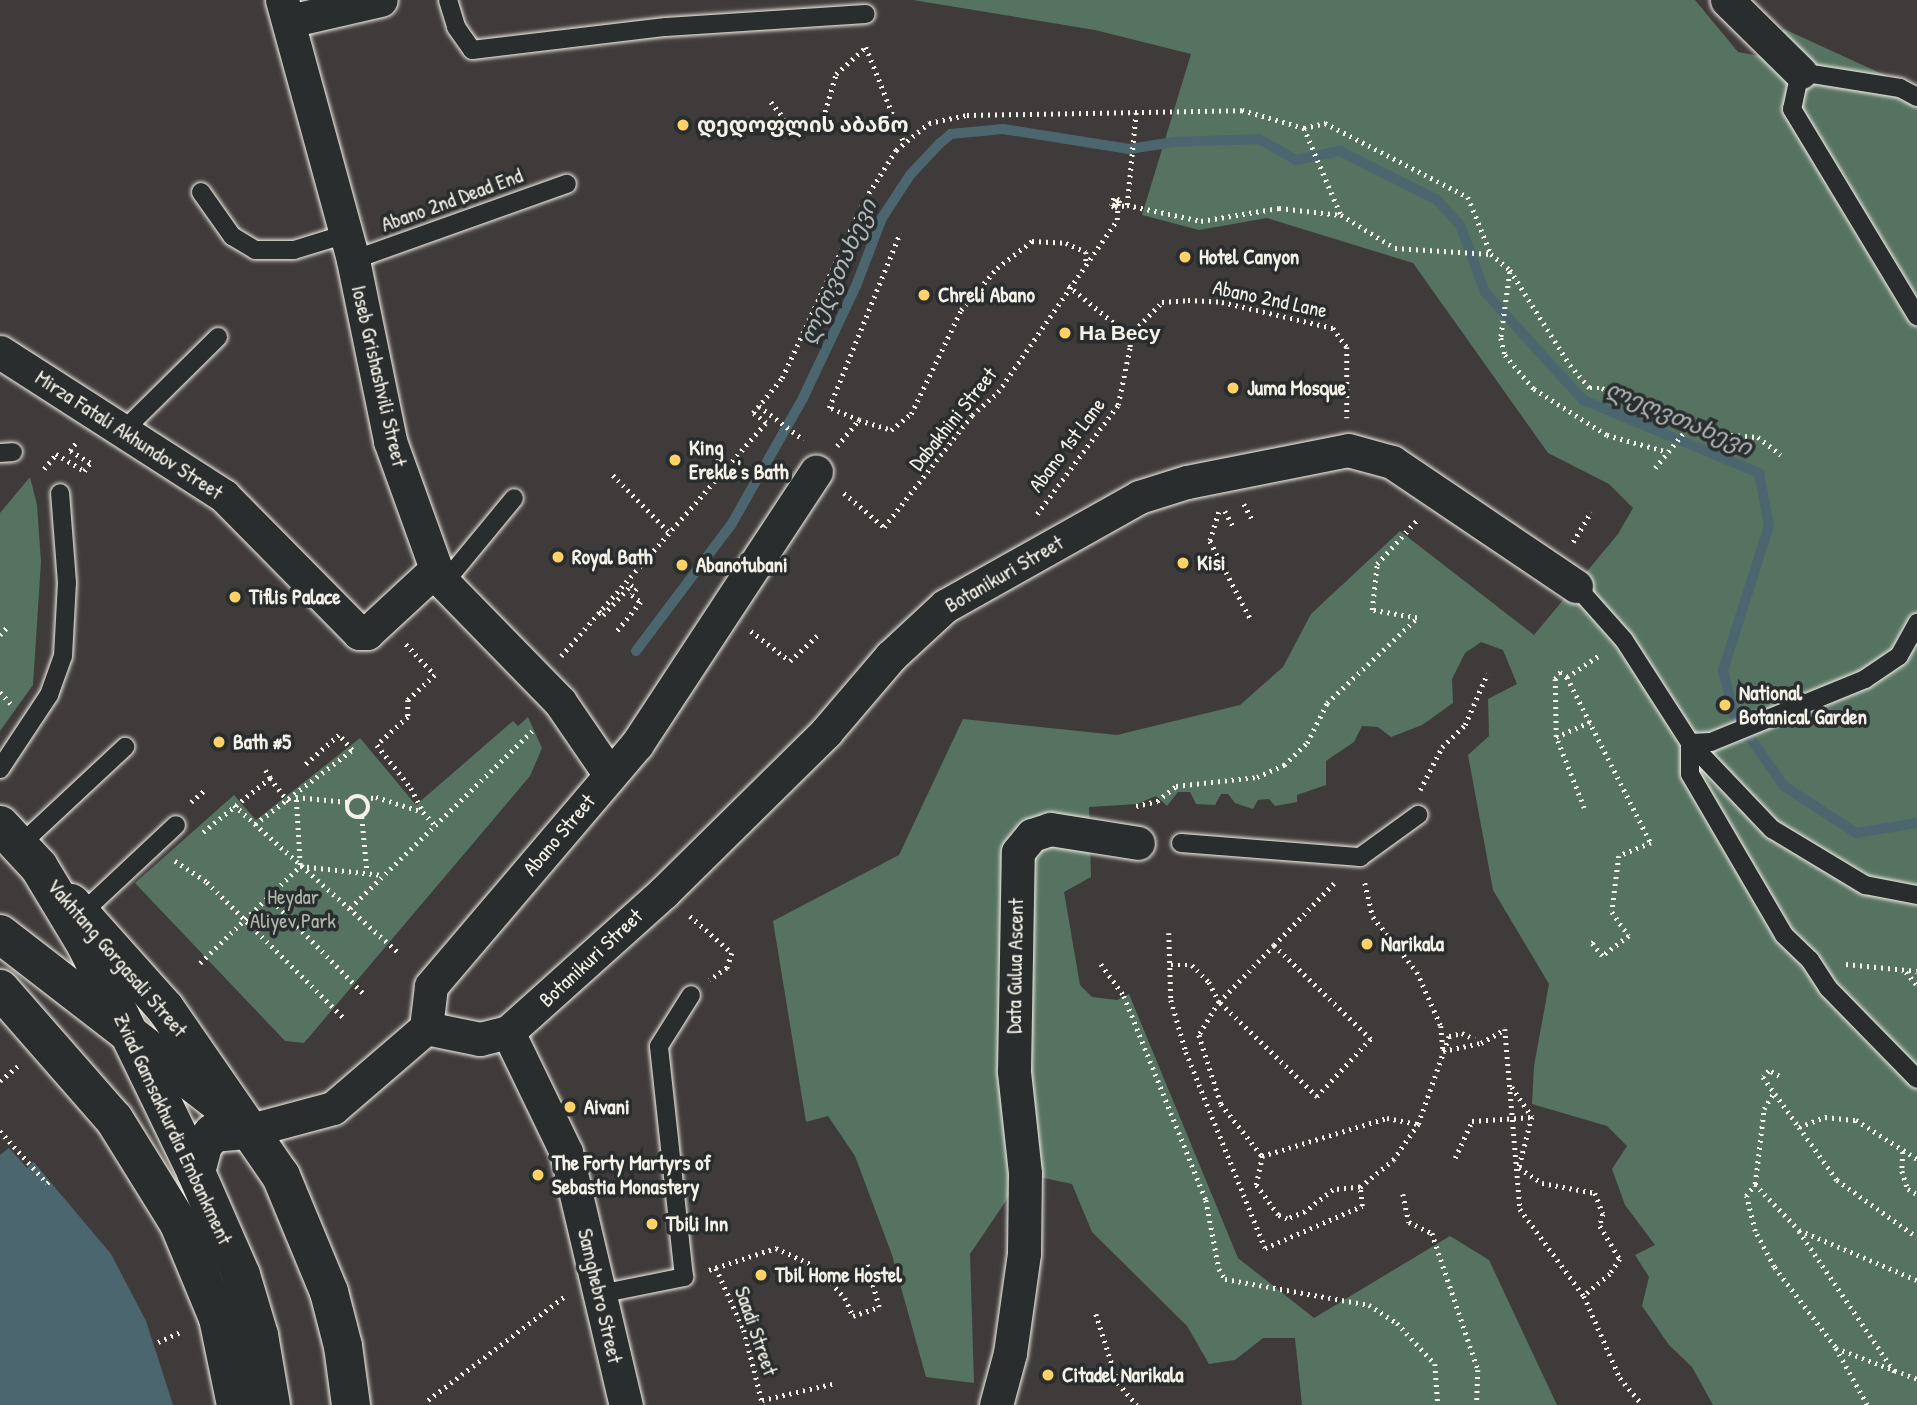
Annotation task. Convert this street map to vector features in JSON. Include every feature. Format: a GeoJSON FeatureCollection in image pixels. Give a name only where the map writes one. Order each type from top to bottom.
{"type":"FeatureCollection","features":[{"type":"Feature","properties":{"kind":"main road","name":"Vakhtang Gorgasali Street"},"geometry":{"type":"LineString","coordinates":[[20,846],[164,1008],[281,1176],[308,1234],[343,1346],[351,1405]]}},
{"type":"Feature","properties":{"kind":"main road","name":"Zviad Gamsakhurdia Embankment"},"geometry":{"type":"LineString","coordinates":[[20,846],[86,945],[196,1172],[241,1275],[259,1335],[271,1405]]}},
{"type":"Feature","properties":{"kind":"main road","name":"Vakhtang Gorgasali Street"},"geometry":{"type":"LineString","coordinates":[[0,934],[251,1130]]}},
{"type":"Feature","properties":{"kind":"main road","name":"Zviad Gamsakhurdia Embankment"},"geometry":{"type":"LineString","coordinates":[[0,989],[114,1119],[179,1224],[218,1318],[236,1405]]}},
{"type":"Feature","properties":{"kind":"main road"},"geometry":{"type":"LineString","coordinates":[[196,1172],[202,1145],[213,1133],[251,1130]]}},
{"type":"Feature","properties":{"kind":"street"},"geometry":{"type":"LineString","coordinates":[[285,10],[381,0]]}},
{"type":"Feature","properties":{"kind":"street"},"geometry":{"type":"LineString","coordinates":[[1727,0],[1801,72]]}},
{"type":"Feature","properties":{"kind":"street","name":"Ioseb Grishashvili Street"},"geometry":{"type":"LineString","coordinates":[[285,10],[349,247],[390,442],[440,576],[560,702],[610,775]]}},
{"type":"Feature","properties":{"kind":"street","name":"Mirza Fatali Akhundov Street"},"geometry":{"type":"LineString","coordinates":[[0,352],[125,429],[225,496],[359,632],[367,633],[440,576]]}},
{"type":"Feature","properties":{"kind":"street","name":"Botanikuri Street"},"geometry":{"type":"LineString","coordinates":[[508,1032],[664,892],[826,732],[891,656],[946,606],[1030,556],[1139,498],[1187,482],[1348,450],[1392,462],[1576,586]]}},
{"type":"Feature","properties":{"kind":"street","name":"Abano Street"},"geometry":{"type":"LineString","coordinates":[[426,1028],[431,986],[638,744],[811,456]]}},
{"type":"Feature","properties":{"kind":"street","name":"Data Gulua Ascent"},"geometry":{"type":"LineString","coordinates":[[996,1405],[1010,1353],[1024,1253],[1025,1173],[1014,1071],[1018,852],[1032,835],[1050,829],[1138,843]]}},
{"type":"Feature","properties":{"kind":"street"},"geometry":{"type":"LineString","coordinates":[[251,1130],[333,1108],[426,1028],[480,1039],[508,1032]]}},
{"type":"Feature","properties":{"kind":"street","name":"Samghebro Street"},"geometry":{"type":"LineString","coordinates":[[508,1032],[566,1152],[626,1405]]}},
{"type":"Feature","properties":{"kind":"lane"},"geometry":{"type":"LineString","coordinates":[[448,0],[456,27],[472,50],[666,27],[866,14]]}},
{"type":"Feature","properties":{"kind":"lane"},"geometry":{"type":"LineString","coordinates":[[1917,97],[1900,89],[1801,72],[1792,109],[1917,316]]}},
{"type":"Feature","properties":{"kind":"lane","name":"Abano 2nd Dead End"},"geometry":{"type":"LineString","coordinates":[[201,192],[232,236],[255,250],[294,250],[349,247],[567,184]]}},
{"type":"Feature","properties":{"kind":"lane"},"geometry":{"type":"LineString","coordinates":[[125,429],[218,337]]}},
{"type":"Feature","properties":{"kind":"lane"},"geometry":{"type":"LineString","coordinates":[[0,769],[49,695],[64,656],[67,583],[60,494]]}},
{"type":"Feature","properties":{"kind":"lane"},"geometry":{"type":"LineString","coordinates":[[440,576],[514,499]]}},
{"type":"Feature","properties":{"kind":"lane"},"geometry":{"type":"LineString","coordinates":[[1576,586],[1624,640],[1689,743],[1772,829],[1865,885],[1917,895]]}},
{"type":"Feature","properties":{"kind":"lane"},"geometry":{"type":"LineString","coordinates":[[1689,743],[1711,742],[1810,699],[1865,679],[1899,656],[1917,622]]}},
{"type":"Feature","properties":{"kind":"lane"},"geometry":{"type":"LineString","coordinates":[[1689,743],[1690,774],[1784,935],[1810,960],[1828,988],[1917,1079]]}},
{"type":"Feature","properties":{"kind":"lane"},"geometry":{"type":"LineString","coordinates":[[20,846],[125,747]]}},
{"type":"Feature","properties":{"kind":"lane"},"geometry":{"type":"LineString","coordinates":[[1181,843],[1360,857],[1418,815]]}},
{"type":"Feature","properties":{"kind":"lane"},"geometry":{"type":"LineString","coordinates":[[81,914],[176,825]]}},
{"type":"Feature","properties":{"kind":"lane"},"geometry":{"type":"LineString","coordinates":[[597,1284],[689,1275],[659,1046],[697,990]]}},
{"type":"Feature","properties":{"kind":"path"},"geometry":{"type":"LineString","coordinates":[[771,102],[794,130],[818,132],[836,74],[866,47],[903,140]]}},
{"type":"Feature","properties":{"kind":"path"},"geometry":{"type":"LineString","coordinates":[[583,629],[766,423],[753,413],[782,379],[866,199],[903,140],[929,123],[967,115],[1242,110],[1304,128],[1325,124],[1468,197],[1491,254],[1510,270],[1570,365],[1590,388],[1602,388],[1703,433],[1758,437],[1781,455]]}},
{"type":"Feature","properties":{"kind":"path"},"geometry":{"type":"LineString","coordinates":[[1126,205],[1136,112]]}},
{"type":"Feature","properties":{"kind":"path"},"geometry":{"type":"LineString","coordinates":[[1304,128],[1341,215]]}},
{"type":"Feature","properties":{"kind":"path"},"geometry":{"type":"LineString","coordinates":[[1129,336],[1068,286],[1117,220],[1118,201],[1113,205],[1119,203],[1118,201],[1115,198],[1112,202],[1112,205],[1115,206],[1118,205],[1119,203],[1118,200],[1114,198],[1112,201],[1112,206],[1115,207],[1126,205],[1201,221],[1279,208],[1341,215],[1395,248],[1491,254]]}},
{"type":"Feature","properties":{"kind":"path"},"geometry":{"type":"LineString","coordinates":[[901,233],[829,408],[891,430],[911,414],[961,310],[997,268],[1032,241],[1066,243],[1086,252],[1086,264]]}},
{"type":"Feature","properties":{"kind":"path"},"geometry":{"type":"LineString","coordinates":[[1510,270],[1501,338],[1505,355],[1534,389],[1607,435],[1668,452]]}},
{"type":"Feature","properties":{"kind":"path","name":"Dabakhini Street"},"geometry":{"type":"LineString","coordinates":[[847,496],[884,527],[972,415],[998,393],[1068,286]]}},
{"type":"Feature","properties":{"kind":"path","name":"Abano 2nd Lane"},"geometry":{"type":"LineString","coordinates":[[1129,336],[1162,302],[1188,300],[1222,302],[1333,328],[1346,347],[1348,450]]}},
{"type":"Feature","properties":{"kind":"path","name":"Abano 1st Lane"},"geometry":{"type":"LineString","coordinates":[[1030,556],[1038,510],[1118,405],[1129,336]]}},
{"type":"Feature","properties":{"kind":"path"},"geometry":{"type":"LineString","coordinates":[[760,406],[811,456],[859,420]]}},
{"type":"Feature","properties":{"kind":"path"},"geometry":{"type":"LineString","coordinates":[[1656,468],[1690,425]]}},
{"type":"Feature","properties":{"kind":"path"},"geometry":{"type":"LineString","coordinates":[[41,473],[56,454],[84,471],[90,463],[70,451],[74,444]]}},
{"type":"Feature","properties":{"kind":"path"},"geometry":{"type":"LineString","coordinates":[[613,475],[669,532]]}},
{"type":"Feature","properties":{"kind":"path"},"geometry":{"type":"LineString","coordinates":[[1242,501],[1252,519]]}},
{"type":"Feature","properties":{"kind":"path"},"geometry":{"type":"LineString","coordinates":[[1234,528],[1222,504],[1210,541],[1250,618]]}},
{"type":"Feature","properties":{"kind":"path"},"geometry":{"type":"LineString","coordinates":[[1130,807],[1157,801],[1176,786],[1257,777],[1284,765],[1307,743],[1327,703],[1417,618],[1372,610],[1377,564],[1417,520]]}},
{"type":"Feature","properties":{"kind":"path"},"geometry":{"type":"LineString","coordinates":[[597,613],[603,615],[631,585],[636,589],[632,595],[641,602],[616,633]]}},
{"type":"Feature","properties":{"kind":"path"},"geometry":{"type":"LineString","coordinates":[[0,635],[9,625]]}},
{"type":"Feature","properties":{"kind":"path"},"geometry":{"type":"LineString","coordinates":[[754,632],[790,661],[817,636]]}},
{"type":"Feature","properties":{"kind":"path"},"geometry":{"type":"LineString","coordinates":[[401,637],[435,675],[408,700],[408,717],[377,744],[411,788],[423,812],[436,826]]}},
{"type":"Feature","properties":{"kind":"path"},"geometry":{"type":"LineString","coordinates":[[1567,677],[1577,671]]}},
{"type":"Feature","properties":{"kind":"path"},"geometry":{"type":"LineString","coordinates":[[1584,808],[1556,737],[1555,679],[1560,672],[1567,677],[1592,721],[1651,843],[1619,856],[1612,912],[1629,936],[1602,956],[1592,943],[1597,939]]}},
{"type":"Feature","properties":{"kind":"path"},"geometry":{"type":"LineString","coordinates":[[1418,815],[1420,786],[1442,747],[1465,726],[1487,674]]}},
{"type":"Feature","properties":{"kind":"path"},"geometry":{"type":"LineString","coordinates":[[1556,737],[1592,721]]}},
{"type":"Feature","properties":{"kind":"path"},"geometry":{"type":"LineString","coordinates":[[255,824],[296,797],[352,750],[339,735],[303,767]]}},
{"type":"Feature","properties":{"kind":"path"},"geometry":{"type":"LineString","coordinates":[[350,908],[512,754]]}},
{"type":"Feature","properties":{"kind":"path"},"geometry":{"type":"LineString","coordinates":[[265,770],[289,802]]}},
{"type":"Feature","properties":{"kind":"path"},"geometry":{"type":"LineString","coordinates":[[270,778],[237,803],[255,824],[300,866],[399,953]]}},
{"type":"Feature","properties":{"kind":"path"},"geometry":{"type":"LineString","coordinates":[[296,797],[348,802],[355,797],[376,797],[423,812]]}},
{"type":"Feature","properties":{"kind":"path"},"geometry":{"type":"LineString","coordinates":[[296,797],[300,866]]}},
{"type":"Feature","properties":{"kind":"path"},"geometry":{"type":"LineString","coordinates":[[364,799],[368,810],[362,817],[367,870]]}},
{"type":"Feature","properties":{"kind":"path"},"geometry":{"type":"LineString","coordinates":[[348,802],[352,815],[362,817]]}},
{"type":"Feature","properties":{"kind":"path"},"geometry":{"type":"LineString","coordinates":[[1360,857],[1219,1002],[1199,1035],[1221,1104],[1262,1156],[1256,1185],[1278,1215],[1287,1219],[1306,1212],[1333,1190],[1360,1187],[1393,1160],[1418,1124],[1449,1036],[1462,1033],[1475,1040]]}},
{"type":"Feature","properties":{"kind":"path"},"geometry":{"type":"LineString","coordinates":[[1360,857],[1373,917],[1417,972],[1441,1026],[1443,1051]]}},
{"type":"Feature","properties":{"kind":"path"},"geometry":{"type":"LineString","coordinates":[[172,859],[207,882],[343,1017]]}},
{"type":"Feature","properties":{"kind":"path"},"geometry":{"type":"LineString","coordinates":[[200,963],[300,866],[367,870],[383,875]]}},
{"type":"Feature","properties":{"kind":"path"},"geometry":{"type":"LineString","coordinates":[[268,896],[364,994]]}},
{"type":"Feature","properties":{"kind":"path"},"geometry":{"type":"LineString","coordinates":[[686,912],[732,953],[727,968],[697,990]]}},
{"type":"Feature","properties":{"kind":"path"},"geometry":{"type":"LineString","coordinates":[[1169,933],[1171,1000],[1186,1052],[1265,1248],[1362,1206],[1360,1187]]}},
{"type":"Feature","properties":{"kind":"path"},"geometry":{"type":"LineString","coordinates":[[1171,965],[1192,965],[1209,982],[1219,1002],[1317,1097],[1371,1039],[1273,945]]}},
{"type":"Feature","properties":{"kind":"path"},"geometry":{"type":"LineString","coordinates":[[1810,960],[1906,972],[1917,971]]}},
{"type":"Feature","properties":{"kind":"path"},"geometry":{"type":"LineString","coordinates":[[1101,964],[1124,996],[1206,1200],[1219,1269],[1225,1279],[1369,1305],[1397,1323],[1435,1364],[1438,1405]]}},
{"type":"Feature","properties":{"kind":"path"},"geometry":{"type":"LineString","coordinates":[[1906,972],[1917,985]]}},
{"type":"Feature","properties":{"kind":"path"},"geometry":{"type":"LineString","coordinates":[[1443,1051],[1481,1043],[1505,1029],[1519,1168]]}},
{"type":"Feature","properties":{"kind":"path"},"geometry":{"type":"LineString","coordinates":[[0,1081],[21,1063]]}},
{"type":"Feature","properties":{"kind":"path"},"geometry":{"type":"LineString","coordinates":[[1779,1076],[1769,1071],[1763,1077],[1836,1180],[1917,1237]]}},
{"type":"Feature","properties":{"kind":"path"},"geometry":{"type":"LineString","coordinates":[[1511,1087],[1532,1117],[1516,1181],[1520,1209],[1584,1296],[1620,1378],[1643,1405]]}},
{"type":"Feature","properties":{"kind":"path"},"geometry":{"type":"LineString","coordinates":[[1774,1093],[1764,1109],[1755,1184],[1746,1196],[1755,1231],[1774,1267],[1835,1347],[1867,1405]]}},
{"type":"Feature","properties":{"kind":"path"},"geometry":{"type":"LineString","coordinates":[[1455,1158],[1472,1121],[1532,1117]]}},
{"type":"Feature","properties":{"kind":"path"},"geometry":{"type":"LineString","coordinates":[[1799,1127],[1825,1117],[1856,1121],[1917,1159]]}},
{"type":"Feature","properties":{"kind":"path"},"geometry":{"type":"LineString","coordinates":[[1262,1156],[1387,1118],[1418,1124]]}},
{"type":"Feature","properties":{"kind":"path"},"geometry":{"type":"LineString","coordinates":[[0,1131],[47,1183],[51,1180]]}},
{"type":"Feature","properties":{"kind":"path"},"geometry":{"type":"LineString","coordinates":[[1903,1152],[1902,1171],[1908,1189],[1917,1194]]}},
{"type":"Feature","properties":{"kind":"path"},"geometry":{"type":"LineString","coordinates":[[1519,1168],[1542,1183],[1595,1193],[1603,1214],[1600,1226],[1620,1259],[1611,1274],[1584,1296]]}},
{"type":"Feature","properties":{"kind":"path"},"geometry":{"type":"LineString","coordinates":[[1755,1184],[1799,1230],[1895,1372]]}},
{"type":"Feature","properties":{"kind":"path"},"geometry":{"type":"LineString","coordinates":[[1403,1194],[1409,1222],[1432,1233],[1478,1370],[1477,1405]]}},
{"type":"Feature","properties":{"kind":"path"},"geometry":{"type":"LineString","coordinates":[[1799,1230],[1917,1280]]}},
{"type":"Feature","properties":{"kind":"path","name":"Saadi Street"},"geometry":{"type":"LineString","coordinates":[[763,1403],[744,1330],[716,1268],[776,1248],[817,1267],[845,1298],[853,1316],[879,1307],[867,1265]]}},
{"type":"Feature","properties":{"kind":"path"},"geometry":{"type":"LineString","coordinates":[[428,1401],[597,1284]]}},
{"type":"Feature","properties":{"kind":"path"},"geometry":{"type":"LineString","coordinates":[[1096,1314],[1118,1382],[1137,1405]]}},
{"type":"Feature","properties":{"kind":"path"},"geometry":{"type":"LineString","coordinates":[[158,1342],[187,1329]]}},
{"type":"Feature","properties":{"kind":"path"},"geometry":{"type":"LineString","coordinates":[[1835,1347],[1917,1379]]}},
{"type":"Feature","properties":{"kind":"path"},"geometry":{"type":"LineString","coordinates":[[763,1403],[832,1384]]}},
{"type":"Feature","properties":{"kind":"green space"},"geometry":{"type":"Polygon","coordinates":[[[913,0],[1695,0],[1738,52],[1760,56],[1784,29],[1917,90],[1917,1405],[1713,1405],[1692,1367],[1669,1345],[1642,1306],[1649,1277],[1635,1255],[1655,1245],[1625,1205],[1612,1169],[1627,1146],[1607,1126],[1532,1104],[1534,1066],[1549,984],[1493,890],[1468,755],[1489,736],[1488,699],[1517,684],[1503,650],[1481,642],[1465,653],[1452,679],[1453,703],[1422,725],[1391,737],[1378,727],[1362,726],[1354,742],[1326,761],[1326,785],[1297,795],[1297,802],[1275,806],[1269,799],[1258,800],[1253,809],[1235,803],[1228,794],[1221,794],[1215,805],[1196,804],[1190,792],[1178,792],[1167,806],[1156,796],[1137,804],[1089,807],[1091,877],[1064,892],[1080,985],[1092,997],[1117,1000],[1129,994],[1238,1258],[1314,1318],[1450,1236],[1489,1260],[1557,1405],[1302,1405],[1295,1338],[1263,1338],[1235,1360],[1209,1364],[1187,1326],[1092,1232],[1072,1184],[1030,1175],[1020,1180],[970,1254],[974,1383],[926,1377],[892,1255],[855,1156],[828,1116],[806,1122],[773,921],[899,855],[963,719],[1117,735],[1240,705],[1283,667],[1311,614],[1400,531],[1534,635],[1618,534],[1633,508],[1609,484],[1548,453],[1413,263],[1267,218],[1199,230],[1142,215],[1191,54],[1095,30],[913,0]]]}},
{"type":"Feature","properties":{"kind":"green space"},"geometry":{"type":"Polygon","coordinates":[[[30,477],[37,505],[41,562],[33,685],[0,731],[0,513],[30,477]]]}},
{"type":"Feature","properties":{"kind":"green space","name":"Heydar Aliyev Park"},"geometry":{"type":"Polygon","coordinates":[[[528,717],[542,748],[530,776],[304,1043],[285,1041],[135,883],[234,795],[256,820],[360,738],[416,805],[513,721],[518,726],[528,717]]]}},
{"type":"Feature","properties":{"kind":"water"},"geometry":{"type":"Polygon","coordinates":[[[0,1122],[111,1254],[146,1321],[173,1405],[0,1405],[0,1122]]]}},
{"type":"Feature","properties":{"kind":"pier"},"geometry":{"type":"Polygon","coordinates":[[[0,1122],[35,1160],[27,1168],[9,1148],[0,1155],[0,1122]]]}},
{"type":"Feature","properties":{"kind":"waterway","name":"ლეღვთახევი"},"geometry":{"type":"LineString","coordinates":[[636,651],[731,525],[803,398],[856,286],[882,218],[910,175],[951,134],[1003,129],[1129,149],[1174,142],[1259,139],[1296,160],[1340,151],[1436,199],[1460,225],[1485,292],[1583,400],[1759,473],[1769,526],[1723,670],[1734,715],[1784,786],[1856,833],[1917,823]]}},
{"type":"Feature","properties":{"kind":"place","name":"დედოფლის აბანო"},"geometry":{"type":"Point","coordinates":[683,125]}},
{"type":"Feature","properties":{"kind":"place","name":"Hotel Canyon"},"geometry":{"type":"Point","coordinates":[1185,257]}},
{"type":"Feature","properties":{"kind":"place","name":"Chreli Abano"},"geometry":{"type":"Point","coordinates":[924,295]}},
{"type":"Feature","properties":{"kind":"place","name":"На Весу"},"geometry":{"type":"Point","coordinates":[1065,333]}},
{"type":"Feature","properties":{"kind":"place","name":"Juma Mosque"},"geometry":{"type":"Point","coordinates":[1233,388]}},
{"type":"Feature","properties":{"kind":"place","name":"King Erekle's Bath"},"geometry":{"type":"Point","coordinates":[675,460]}},
{"type":"Feature","properties":{"kind":"place","name":"Royal Bath"},"geometry":{"type":"Point","coordinates":[558,557]}},
{"type":"Feature","properties":{"kind":"place","name":"Kisi"},"geometry":{"type":"Point","coordinates":[1183,563]}},
{"type":"Feature","properties":{"kind":"place","name":"Abanotubani"},"geometry":{"type":"Point","coordinates":[682,565]}},
{"type":"Feature","properties":{"kind":"place","name":"Tiflis Palace"},"geometry":{"type":"Point","coordinates":[235,597]}},
{"type":"Feature","properties":{"kind":"place","name":"National Botanical Garden"},"geometry":{"type":"Point","coordinates":[1725,705]}},
{"type":"Feature","properties":{"kind":"place","name":"Bath #5"},"geometry":{"type":"Point","coordinates":[219,742]}},
{"type":"Feature","properties":{"kind":"place","name":"Narikala"},"geometry":{"type":"Point","coordinates":[1367,944]}},
{"type":"Feature","properties":{"kind":"place","name":"Aivani"},"geometry":{"type":"Point","coordinates":[570,1107]}},
{"type":"Feature","properties":{"kind":"place","name":"The Forty Martyrs of Sebastia Monastery"},"geometry":{"type":"Point","coordinates":[538,1175]}},
{"type":"Feature","properties":{"kind":"place","name":"Tbili Inn"},"geometry":{"type":"Point","coordinates":[652,1224]}},
{"type":"Feature","properties":{"kind":"place","name":"Tbil Home Hostel"},"geometry":{"type":"Point","coordinates":[761,1275]}},
{"type":"Feature","properties":{"kind":"place","name":"Citadel Narikala"},"geometry":{"type":"Point","coordinates":[1048,1375]}}]}
